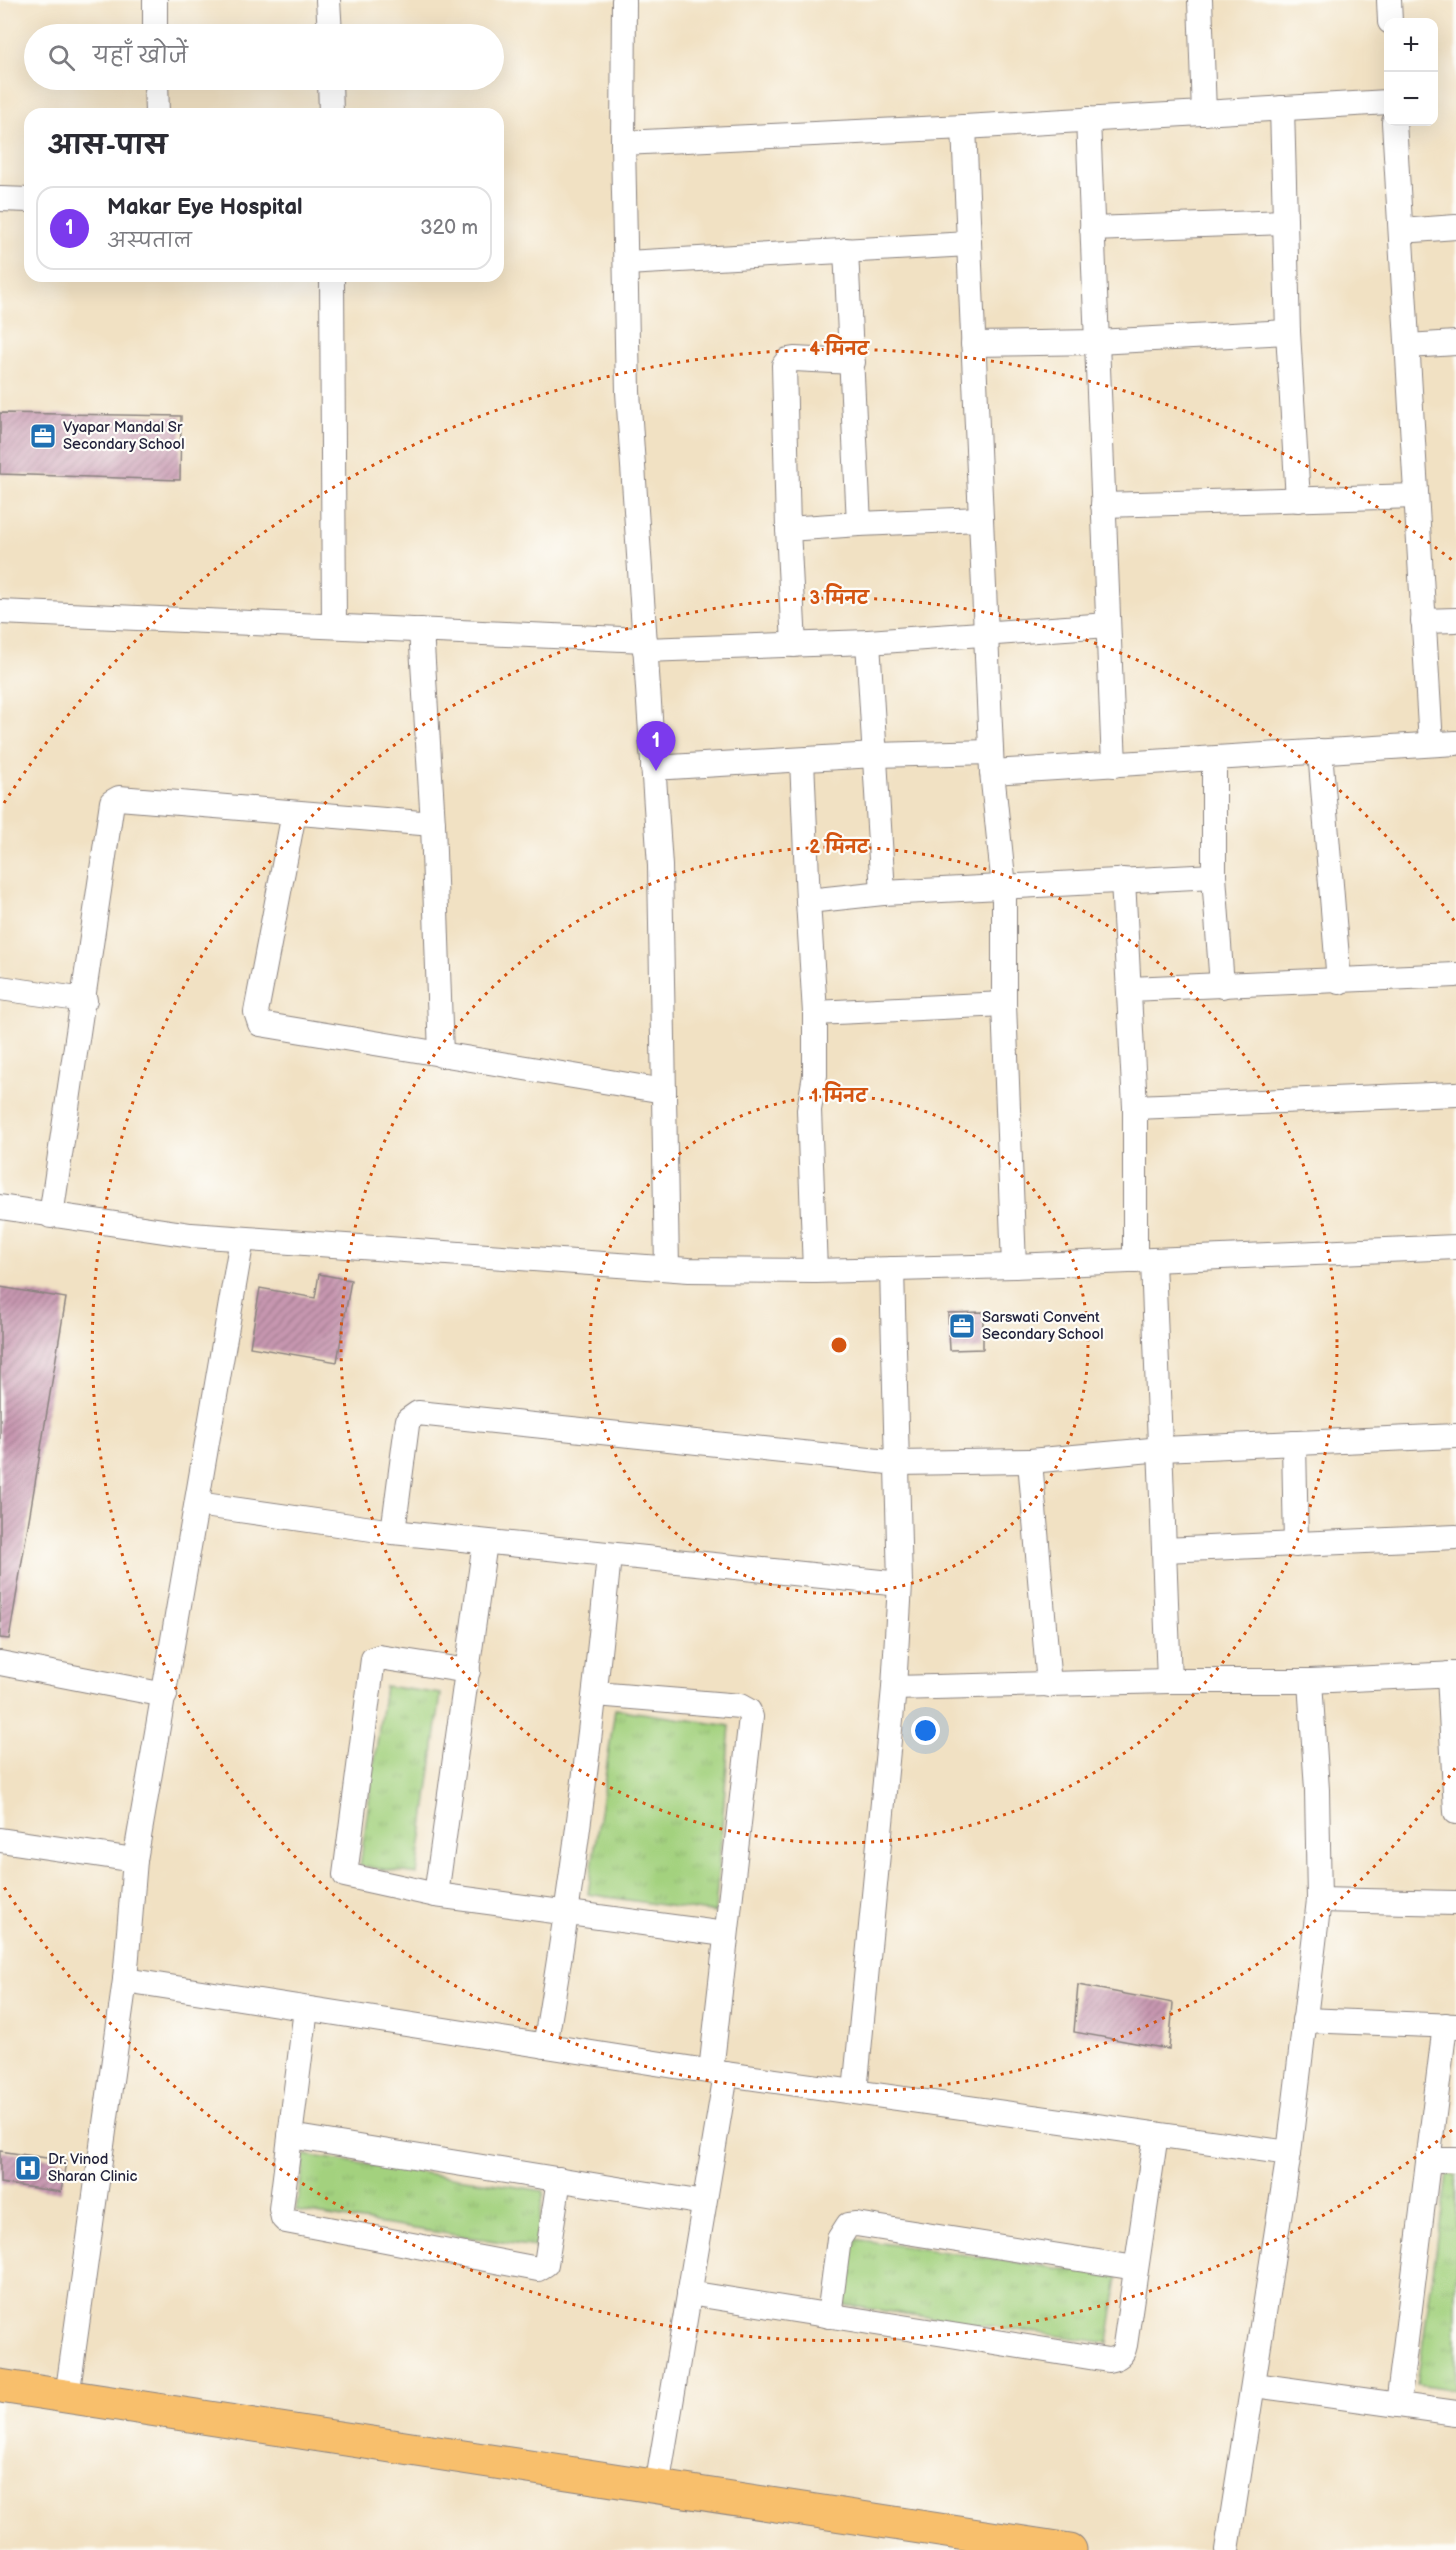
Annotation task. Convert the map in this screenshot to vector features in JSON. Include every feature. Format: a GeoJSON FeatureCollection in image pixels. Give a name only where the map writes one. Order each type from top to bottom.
{"type":"FeatureCollection","features":[{"type":"Feature","properties":{"kind":"main road"},"geometry":{"type":"LineString","coordinates":[[0,2386],[1070,2550]]}},
{"type":"Feature","properties":{"kind":"street"},"geometry":{"type":"LineString","coordinates":[[155,0],[155,24]]}},
{"type":"Feature","properties":{"kind":"street"},"geometry":{"type":"LineString","coordinates":[[328,0],[329,24]]}},
{"type":"Feature","properties":{"kind":"street"},"geometry":{"type":"LineString","coordinates":[[624,0],[623,143],[628,392],[660,866],[667,1268]]}},
{"type":"Feature","properties":{"kind":"street"},"geometry":{"type":"LineString","coordinates":[[1200,0],[1204,112]]}},
{"type":"Feature","properties":{"kind":"street"},"geometry":{"type":"LineString","coordinates":[[1389,0],[1390,18]]}},
{"type":"Feature","properties":{"kind":"street"},"geometry":{"type":"LineString","coordinates":[[157,90],[158,108]]}},
{"type":"Feature","properties":{"kind":"street"},"geometry":{"type":"LineString","coordinates":[[330,90],[331,108]]}},
{"type":"Feature","properties":{"kind":"street"},"geometry":{"type":"LineString","coordinates":[[623,143],[964,127],[1384,102]]}},
{"type":"Feature","properties":{"kind":"street"},"geometry":{"type":"LineString","coordinates":[[1282,108],[1288,332],[1298,500]]}},
{"type":"Feature","properties":{"kind":"street"},"geometry":{"type":"LineString","coordinates":[[1088,119],[1114,765]]}},
{"type":"Feature","properties":{"kind":"street"},"geometry":{"type":"LineString","coordinates":[[1394,126],[1431,744]]}},
{"type":"Feature","properties":{"kind":"street"},"geometry":{"type":"LineString","coordinates":[[964,127],[992,762],[1004,887],[1004,1004],[1014,1266]]}},
{"type":"Feature","properties":{"kind":"street"},"geometry":{"type":"LineString","coordinates":[[0,199],[24,200]]}},
{"type":"Feature","properties":{"kind":"street"},"geometry":{"type":"LineString","coordinates":[[1092,229],[1285,222]]}},
{"type":"Feature","properties":{"kind":"street"},"geometry":{"type":"LineString","coordinates":[[1401,231],[1456,227]]}},
{"type":"Feature","properties":{"kind":"street"},"geometry":{"type":"LineString","coordinates":[[626,263],[969,244]]}},
{"type":"Feature","properties":{"kind":"street"},"geometry":{"type":"LineString","coordinates":[[846,250],[859,525]]}},
{"type":"Feature","properties":{"kind":"street"},"geometry":{"type":"LineString","coordinates":[[332,282],[334,626]]}},
{"type":"Feature","properties":{"kind":"street"},"geometry":{"type":"LineString","coordinates":[[973,344],[1096,342],[1288,332]]}},
{"type":"Feature","properties":{"kind":"street"},"geometry":{"type":"LineString","coordinates":[[1408,346],[1456,343]]}},
{"type":"Feature","properties":{"kind":"street"},"geometry":{"type":"LineString","coordinates":[[794,645],[788,529],[784,365],[788,360],[794,359],[853,362]]}},
{"type":"Feature","properties":{"kind":"street"},"geometry":{"type":"LineString","coordinates":[[1103,506],[1416,496]]}},
{"type":"Feature","properties":{"kind":"street"},"geometry":{"type":"LineString","coordinates":[[788,529],[981,519]]}},
{"type":"Feature","properties":{"kind":"street"},"geometry":{"type":"LineString","coordinates":[[0,612],[421,630],[645,645],[794,645],[868,642],[1108,625]]}},
{"type":"Feature","properties":{"kind":"street"},"geometry":{"type":"LineString","coordinates":[[1424,621],[1456,620]]}},
{"type":"Feature","properties":{"kind":"street"},"geometry":{"type":"LineString","coordinates":[[421,630],[433,824],[441,1055]]}},
{"type":"Feature","properties":{"kind":"street"},"geometry":{"type":"LineString","coordinates":[[868,642],[883,893]]}},
{"type":"Feature","properties":{"kind":"street"},"geometry":{"type":"LineString","coordinates":[[653,768],[874,755],[992,762],[1114,765],[1456,743]]}},
{"type":"Feature","properties":{"kind":"street"},"geometry":{"type":"LineString","coordinates":[[1320,752],[1339,982]]}},
{"type":"Feature","properties":{"kind":"street"},"geometry":{"type":"LineString","coordinates":[[1214,759],[1214,876],[1222,986]]}},
{"type":"Feature","properties":{"kind":"street"},"geometry":{"type":"LineString","coordinates":[[802,760],[815,1012],[815,1075],[809,1110],[815,1271]]}},
{"type":"Feature","properties":{"kind":"street"},"geometry":{"type":"LineString","coordinates":[[51,1216],[85,1000],[110,812],[116,799],[433,824]]}},
{"type":"Feature","properties":{"kind":"street"},"geometry":{"type":"LineString","coordinates":[[294,813],[256,1012],[257,1022],[265,1026],[664,1091]]}},
{"type":"Feature","properties":{"kind":"street"},"geometry":{"type":"LineString","coordinates":[[808,901],[883,893],[1214,876]]}},
{"type":"Feature","properties":{"kind":"street"},"geometry":{"type":"LineString","coordinates":[[1123,880],[1144,1261],[1162,1449],[1169,1681]]}},
{"type":"Feature","properties":{"kind":"street"},"geometry":{"type":"LineString","coordinates":[[1130,989],[1339,982],[1456,975]]}},
{"type":"Feature","properties":{"kind":"street"},"geometry":{"type":"LineString","coordinates":[[0,988],[85,1000]]}},
{"type":"Feature","properties":{"kind":"street"},"geometry":{"type":"LineString","coordinates":[[815,1012],[1004,1004]]}},
{"type":"Feature","properties":{"kind":"street"},"geometry":{"type":"LineString","coordinates":[[1135,1107],[1456,1094]]}},
{"type":"Feature","properties":{"kind":"street"},"geometry":{"type":"LineString","coordinates":[[0,1207],[191,1235],[667,1268],[815,1271],[1014,1266],[1456,1246]]}},
{"type":"Feature","properties":{"kind":"street"},"geometry":{"type":"LineString","coordinates":[[67,2397],[125,1980],[135,1860],[242,1239]]}},
{"type":"Feature","properties":{"kind":"street"},"geometry":{"type":"LineString","coordinates":[[855,2092],[894,1688],[900,1584],[892,1269]]}},
{"type":"Feature","properties":{"kind":"street"},"geometry":{"type":"LineString","coordinates":[[393,1532],[408,1420],[418,1413],[898,1463],[1030,1461],[1162,1449],[1456,1436]]}},
{"type":"Feature","properties":{"kind":"street"},"geometry":{"type":"LineString","coordinates":[[1294,1443],[1296,1545]]}},
{"type":"Feature","properties":{"kind":"street"},"geometry":{"type":"LineString","coordinates":[[1030,1461],[1049,1685]]}},
{"type":"Feature","properties":{"kind":"street"},"geometry":{"type":"LineString","coordinates":[[197,1504],[393,1532],[609,1556],[900,1584]]}},
{"type":"Feature","properties":{"kind":"street"},"geometry":{"type":"LineString","coordinates":[[1164,1550],[1456,1537]]}},
{"type":"Feature","properties":{"kind":"street"},"geometry":{"type":"LineString","coordinates":[[436,1895],[485,1542]]}},
{"type":"Feature","properties":{"kind":"street"},"geometry":{"type":"LineString","coordinates":[[545,2046],[568,1913],[596,1694],[609,1556]]}},
{"type":"Feature","properties":{"kind":"street"},"geometry":{"type":"LineString","coordinates":[[468,1671],[379,1657],[372,1661],[344,1872],[346,1876],[436,1895],[725,1934]]}},
{"type":"Feature","properties":{"kind":"street"},"geometry":{"type":"LineString","coordinates":[[0,1663],[165,1695]]}},
{"type":"Feature","properties":{"kind":"street"},"geometry":{"type":"LineString","coordinates":[[894,1688],[1169,1681],[1310,1681],[1452,1674],[1456,1812]]}},
{"type":"Feature","properties":{"kind":"street"},"geometry":{"type":"LineString","coordinates":[[1227,2550],[1255,2385],[1289,2153],[1319,1900],[1317,1790],[1310,1681]]}},
{"type":"Feature","properties":{"kind":"street"},"geometry":{"type":"LineString","coordinates":[[596,1694],[740,1706],[750,1712],[751,1717],[725,1934],[718,2073],[704,2203],[657,2487]]}},
{"type":"Feature","properties":{"kind":"street"},"geometry":{"type":"LineString","coordinates":[[0,1840],[135,1860]]}},
{"type":"Feature","properties":{"kind":"street"},"geometry":{"type":"LineString","coordinates":[[1319,1900],[1456,1903]]}},
{"type":"Feature","properties":{"kind":"street"},"geometry":{"type":"LineString","coordinates":[[125,1980],[718,2073],[1289,2153]]}},
{"type":"Feature","properties":{"kind":"street"},"geometry":{"type":"LineString","coordinates":[[306,2009],[281,2209],[286,2221],[538,2269],[546,2264],[559,2179]]}},
{"type":"Feature","properties":{"kind":"street"},"geometry":{"type":"LineString","coordinates":[[1304,2020],[1451,2025],[1428,2160],[1398,2405]]}},
{"type":"Feature","properties":{"kind":"street"},"geometry":{"type":"LineString","coordinates":[[689,2293],[1108,2360],[1117,2359],[1123,2353],[1125,2345],[1156,2134]]}},
{"type":"Feature","properties":{"kind":"street"},"geometry":{"type":"LineString","coordinates":[[290,2136],[704,2203]]}},
{"type":"Feature","properties":{"kind":"street"},"geometry":{"type":"LineString","coordinates":[[1428,2160],[1456,2160]]}},
{"type":"Feature","properties":{"kind":"street"},"geometry":{"type":"LineString","coordinates":[[830,2316],[839,2239],[848,2225],[856,2224],[1136,2268]]}},
{"type":"Feature","properties":{"kind":"street"},"geometry":{"type":"LineString","coordinates":[[1255,2385],[1456,2413]]}},
{"type":"Feature","properties":{"kind":"green space"},"geometry":{"type":"Polygon","coordinates":[[[385,1686],[441,1694],[417,1874],[360,1866],[385,1686]]]}},
{"type":"Feature","properties":{"kind":"green space"},"geometry":{"type":"Polygon","coordinates":[[[615,1709],[730,1726],[715,1913],[588,1894],[615,1709]]]}},
{"type":"Feature","properties":{"kind":"green space"},"geometry":{"type":"Polygon","coordinates":[[[305,2155],[544,2191],[535,2247],[296,2211],[305,2155]]]}},
{"type":"Feature","properties":{"kind":"green space"},"geometry":{"type":"Polygon","coordinates":[[[1447,2175],[1456,2175],[1456,2390],[1417,2384],[1447,2175]]]}},
{"type":"Feature","properties":{"kind":"green space"},"geometry":{"type":"Polygon","coordinates":[[[854,2239],[1118,2277],[1108,2343],[844,2305],[854,2239]]]}},
{"type":"Feature","properties":{"kind":"building"},"geometry":{"type":"Polygon","coordinates":[[[0,413],[181,416],[180,480],[0,474],[0,413]]]}},
{"type":"Feature","properties":{"kind":"building"},"geometry":{"type":"Polygon","coordinates":[[[319,1274],[351,1280],[337,1362],[250,1347],[260,1288],[315,1298],[319,1274]]]}},
{"type":"Feature","properties":{"kind":"building"},"geometry":{"type":"Polygon","coordinates":[[[0,1287],[66,1298],[9,1639],[0,1638],[0,1287]]]}},
{"type":"Feature","properties":{"kind":"building"},"geometry":{"type":"Polygon","coordinates":[[[983,1312],[983,1349],[950,1350],[948,1313],[983,1312]]]}},
{"type":"Feature","properties":{"kind":"building"},"geometry":{"type":"Polygon","coordinates":[[[1078,1985],[1173,2003],[1169,2049],[1074,2032],[1078,1985]]]}},
{"type":"Feature","properties":{"kind":"building"},"geometry":{"type":"Polygon","coordinates":[[[0,2151],[66,2161],[61,2192],[0,2183],[0,2151]]]}},
{"type":"Feature","properties":{"kind":"place","name":"Vyapar Mandal Sr Secondary School"},"geometry":{"type":"Point","coordinates":[43,436]}},
{"type":"Feature","properties":{"kind":"place","name":"Makar Eye Hospital"},"geometry":{"type":"Point","coordinates":[656,771]}},
{"type":"Feature","properties":{"kind":"place","name":"Sarswati Convent Secondary School"},"geometry":{"type":"Point","coordinates":[962,1326]}},
{"type":"Feature","properties":{"kind":"place","name":"Dr. Vinod Sharan Clinic"},"geometry":{"type":"Point","coordinates":[28,2168]}}]}
